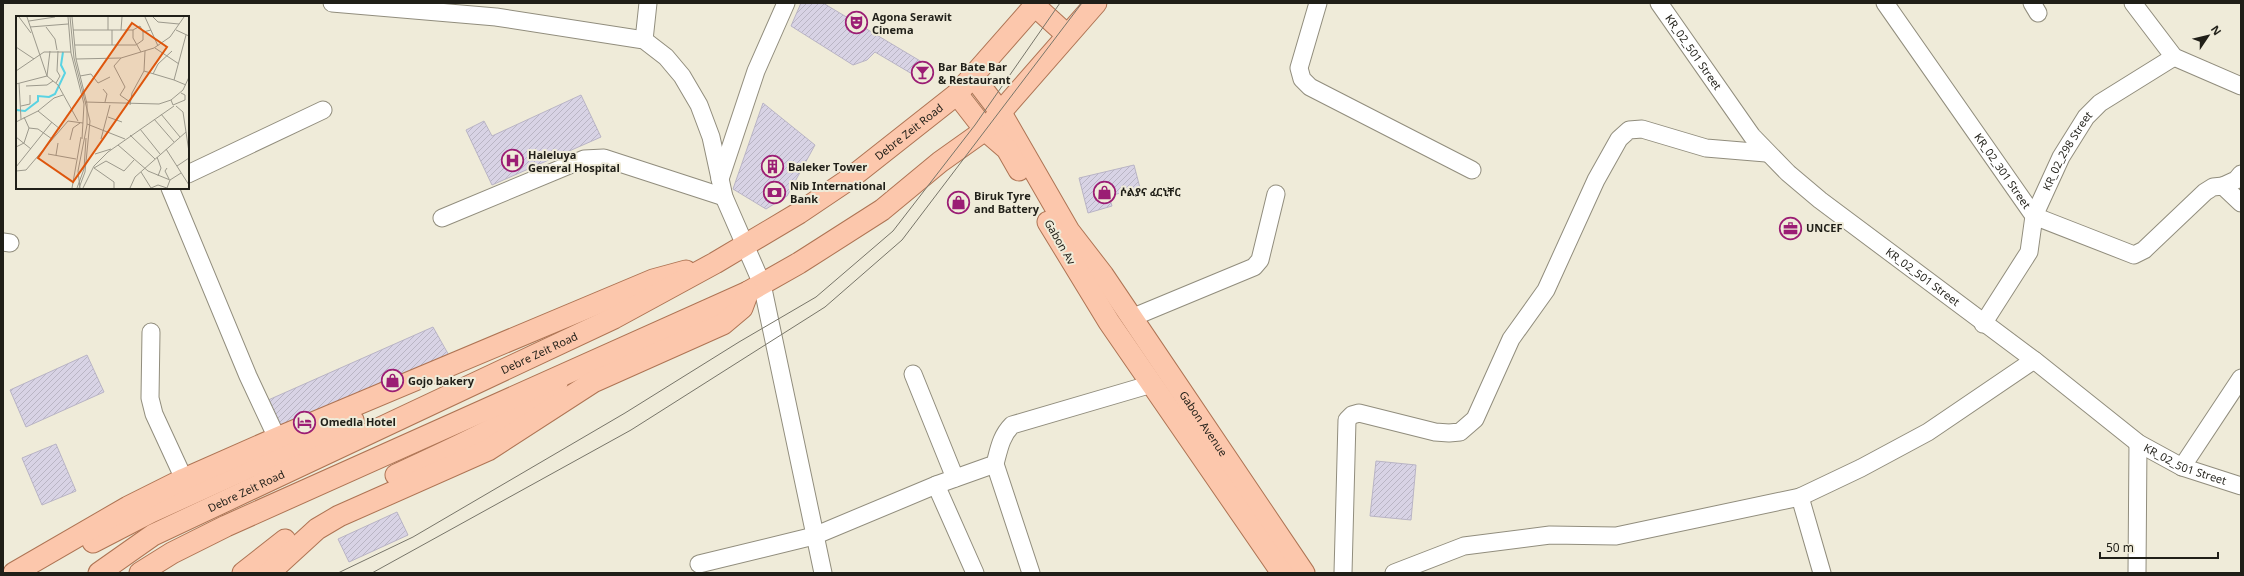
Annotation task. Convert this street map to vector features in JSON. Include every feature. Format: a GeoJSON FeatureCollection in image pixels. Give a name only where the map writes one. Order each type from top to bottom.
{"type":"FeatureCollection","features":[{"type":"Feature","properties":{"kind":"main road"},"geometry":{"type":"LineString","coordinates":[[140,573],[172,552],[226,526],[564,372],[755,288],[799,263],[882,210],[940,162],[985,130],[1096,3]]}},
{"type":"Feature","properties":{"kind":"main road"},"geometry":{"type":"LineString","coordinates":[[1036,4],[1067,35]]}},
{"type":"Feature","properties":{"kind":"main road","name":"Debre Zeit Road"},"geometry":{"type":"LineString","coordinates":[[99,573],[153,535],[178,522],[565,342],[662,293],[799,213],[848,180],[957,94],[972,75],[1036,4]]}},
{"type":"Feature","properties":{"kind":"main road","name":"Gabon Av"},"geometry":{"type":"LineString","coordinates":[[972,75],[1001,113],[1069,231],[1103,275]]}},
{"type":"Feature","properties":{"kind":"main road","name":"Gabon Av"},"geometry":{"type":"LineString","coordinates":[[957,94],[985,130],[1007,149],[1067,254],[1118,335]]}},
{"type":"Feature","properties":{"kind":"main road"},"geometry":{"type":"LineString","coordinates":[[14,573],[128,507],[184,479],[277,438],[653,280],[715,263]]}},
{"type":"Feature","properties":{"kind":"main road","name":"Gabon Avenue"},"geometry":{"type":"LineString","coordinates":[[1103,275],[1304,573]]}},
{"type":"Feature","properties":{"kind":"main road"},"geometry":{"type":"LineString","coordinates":[[269,573],[317,529],[339,516],[488,450],[593,382],[723,324],[742,308],[755,288]]}},
{"type":"Feature","properties":{"kind":"main road","name":"Gabon Avenue"},"geometry":{"type":"LineString","coordinates":[[1118,335],[1282,573]]}},
{"type":"Feature","properties":{"kind":"main road"},"geometry":{"type":"LineString","coordinates":[[40,573],[81,548],[151,512],[387,404],[492,360],[565,342]]}},
{"type":"Feature","properties":{"kind":"main road"},"geometry":{"type":"LineString","coordinates":[[243,573],[305,523],[336,504],[511,417],[549,393],[564,372]]}},
{"type":"Feature","properties":{"kind":"street"},"geometry":{"type":"LineString","coordinates":[[332,3],[497,10],[644,40],[666,57],[682,76],[699,105],[711,137],[724,197],[744,246],[755,288],[823,573]]}},
{"type":"Feature","properties":{"kind":"street"},"geometry":{"type":"LineString","coordinates":[[644,40],[648,3]]}},
{"type":"Feature","properties":{"kind":"street"},"geometry":{"type":"LineString","coordinates":[[720,180],[756,71],[786,3]]}},
{"type":"Feature","properties":{"kind":"street"},"geometry":{"type":"LineString","coordinates":[[1318,3],[1299,68],[1302,79],[1310,87],[1472,170]]}},
{"type":"Feature","properties":{"kind":"street","name":"KR_02_501 Street"},"geometry":{"type":"LineString","coordinates":[[1659,3],[1752,136],[1766,153],[1820,200],[1983,324],[2034,360],[2138,442],[2182,467],[2241,486]]}},
{"type":"Feature","properties":{"kind":"street","name":"KR_02_301 Street"},"geometry":{"type":"LineString","coordinates":[[1885,3],[2034,216],[2134,255],[2144,250],[2205,192],[2213,187],[2223,186]]}},
{"type":"Feature","properties":{"kind":"street"},"geometry":{"type":"LineString","coordinates":[[2133,3],[2174,57],[2241,86]]}},
{"type":"Feature","properties":{"kind":"street","name":"KR_02_298 Street"},"geometry":{"type":"LineString","coordinates":[[1983,324],[2029,252],[2034,216],[2060,158],[2086,117],[2100,103],[2174,57]]}},
{"type":"Feature","properties":{"kind":"street"},"geometry":{"type":"LineString","coordinates":[[189,174],[323,110]]}},
{"type":"Feature","properties":{"kind":"street"},"geometry":{"type":"LineString","coordinates":[[1342,573],[1347,420],[1352,415],[1359,413],[1435,432],[1449,433],[1460,432],[1475,419],[1511,339],[1546,290],[1596,180],[1619,139],[1629,130],[1642,129],[1706,148],[1766,153]]}},
{"type":"Feature","properties":{"kind":"street"},"geometry":{"type":"LineString","coordinates":[[442,218],[584,159],[604,158],[724,197]]}},
{"type":"Feature","properties":{"kind":"street"},"geometry":{"type":"LineString","coordinates":[[2241,174],[2236,180],[2223,186],[2241,203]]}},
{"type":"Feature","properties":{"kind":"street"},"geometry":{"type":"LineString","coordinates":[[170,189],[248,376],[277,438]]}},
{"type":"Feature","properties":{"kind":"street"},"geometry":{"type":"LineString","coordinates":[[1131,318],[1254,267],[1260,260],[1276,194]]}},
{"type":"Feature","properties":{"kind":"street"},"geometry":{"type":"LineString","coordinates":[[151,332],[150,398],[154,414],[184,479]]}},
{"type":"Feature","properties":{"kind":"street"},"geometry":{"type":"LineString","coordinates":[[1394,573],[1464,546],[1550,535],[1616,536],[1800,497],[1861,468],[1928,432],[2034,360]]}},
{"type":"Feature","properties":{"kind":"street"},"geometry":{"type":"LineString","coordinates":[[913,374],[955,478]]}},
{"type":"Feature","properties":{"kind":"street"},"geometry":{"type":"LineString","coordinates":[[2182,467],[2241,378]]}},
{"type":"Feature","properties":{"kind":"street"},"geometry":{"type":"LineString","coordinates":[[1031,573],[995,464],[1001,440],[1005,431],[1012,425],[1152,384]]}},
{"type":"Feature","properties":{"kind":"street"},"geometry":{"type":"LineString","coordinates":[[2137,573],[2138,442]]}},
{"type":"Feature","properties":{"kind":"street"},"geometry":{"type":"LineString","coordinates":[[698,564],[814,536],[936,485],[995,464]]}},
{"type":"Feature","properties":{"kind":"street"},"geometry":{"type":"LineString","coordinates":[[936,485],[975,573]]}},
{"type":"Feature","properties":{"kind":"street"},"geometry":{"type":"LineString","coordinates":[[1800,497],[1822,573]]}},
{"type":"Feature","properties":{"kind":"building"},"geometry":{"type":"Polygon","coordinates":[[[801,3],[823,3],[932,68],[924,81],[875,52],[867,60],[853,65],[791,26],[801,3]]]}},
{"type":"Feature","properties":{"kind":"building","name":"Haleluya General Hospital"},"geometry":{"type":"Polygon","coordinates":[[[581,95],[601,137],[492,185],[466,130],[484,121],[492,136],[581,95]]]}},
{"type":"Feature","properties":{"kind":"building","name":"Baleker Tower"},"geometry":{"type":"Polygon","coordinates":[[[763,103],[815,145],[787,196],[766,209],[733,189],[763,103]]]}},
{"type":"Feature","properties":{"kind":"building","name":"ሶልያና ፈርኒቸር"},"geometry":{"type":"Polygon","coordinates":[[[1134,165],[1140,188],[1109,196],[1112,206],[1088,213],[1079,178],[1134,165]]]}},
{"type":"Feature","properties":{"kind":"building"},"geometry":{"type":"Polygon","coordinates":[[[433,327],[451,359],[281,433],[266,401],[433,327]]]}},
{"type":"Feature","properties":{"kind":"building"},"geometry":{"type":"Polygon","coordinates":[[[87,355],[104,392],[26,427],[10,390],[87,355]]]}},
{"type":"Feature","properties":{"kind":"building"},"geometry":{"type":"Polygon","coordinates":[[[56,444],[76,491],[42,505],[22,458],[56,444]]]}},
{"type":"Feature","properties":{"kind":"building"},"geometry":{"type":"Polygon","coordinates":[[[1376,461],[1416,465],[1411,520],[1370,516],[1376,461]]]}},
{"type":"Feature","properties":{"kind":"building"},"geometry":{"type":"Polygon","coordinates":[[[397,512],[408,535],[349,562],[338,539],[397,512]]]}},
{"type":"Feature","properties":{"kind":"tram line"},"geometry":{"type":"LineString","coordinates":[[338,573],[413,537],[625,413],[739,342],[816,297],[893,231],[975,125],[1060,3]]}},
{"type":"Feature","properties":{"kind":"tram line"},"geometry":{"type":"LineString","coordinates":[[372,573],[631,430],[825,307],[902,240],[1082,3]]}},
{"type":"Feature","properties":{"kind":"place","name":"Agona Serawit Cinema"},"geometry":{"type":"Point","coordinates":[857,23]}},
{"type":"Feature","properties":{"kind":"place","name":"Bar Bate Bar & Restaurant"},"geometry":{"type":"Point","coordinates":[923,73]}},
{"type":"Feature","properties":{"kind":"place","name":"Haleluya General Hospital"},"geometry":{"type":"Point","coordinates":[513,161]}},
{"type":"Feature","properties":{"kind":"place","name":"Baleker Tower"},"geometry":{"type":"Point","coordinates":[772,167]}},
{"type":"Feature","properties":{"kind":"place","name":"Nib International Bank"},"geometry":{"type":"Point","coordinates":[775,192]}},
{"type":"Feature","properties":{"kind":"place","name":"ሶልያና ፈርኒቸር"},"geometry":{"type":"Point","coordinates":[1104,192]}},
{"type":"Feature","properties":{"kind":"place","name":"Biruk Tyre and Battery"},"geometry":{"type":"Point","coordinates":[958,202]}},
{"type":"Feature","properties":{"kind":"place","name":"UNCEF"},"geometry":{"type":"Point","coordinates":[1791,228]}},
{"type":"Feature","properties":{"kind":"place","name":"Gojo bakery"},"geometry":{"type":"Point","coordinates":[393,381]}},
{"type":"Feature","properties":{"kind":"place","name":"Omedla Hotel"},"geometry":{"type":"Point","coordinates":[305,422]}}]}
